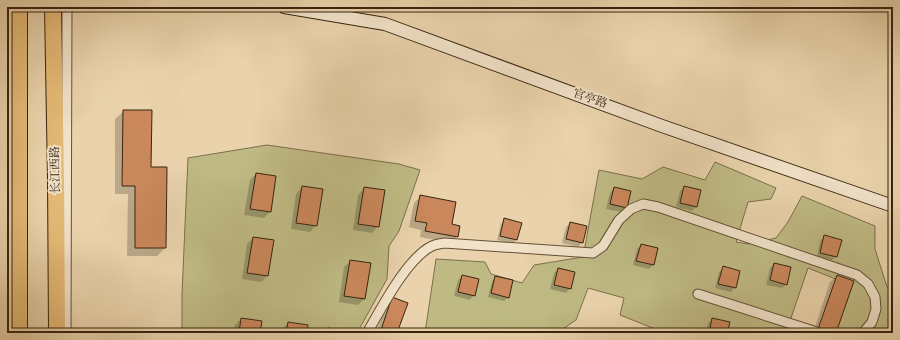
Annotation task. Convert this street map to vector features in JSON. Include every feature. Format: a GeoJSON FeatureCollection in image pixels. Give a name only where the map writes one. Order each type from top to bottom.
{"type":"FeatureCollection","features":[{"type":"Feature","properties":{"kind":"highway"},"geometry":{"type":"LineString","coordinates":[[19,7],[19,333]]}},
{"type":"Feature","properties":{"kind":"highway","name":"长江西路"},"geometry":{"type":"LineString","coordinates":[[53,7],[56,179],[56,333]]}},
{"type":"Feature","properties":{"kind":"street"},"geometry":{"type":"LineString","coordinates":[[66,333],[67,7]]}},
{"type":"Feature","properties":{"kind":"street","name":"官亭路"},"geometry":{"type":"LineString","coordinates":[[284,7],[385,24],[662,126],[893,206]]}},
{"type":"Feature","properties":{"kind":"street"},"geometry":{"type":"LineString","coordinates":[[368,333],[379,312],[406,270],[422,253],[432,246],[444,243],[593,253],[603,246],[619,220],[631,209],[643,204],[658,207],[857,275],[868,284],[874,298],[876,309],[872,322],[863,333]]}},
{"type":"Feature","properties":{"kind":"street"},"geometry":{"type":"LineString","coordinates":[[698,294],[820,333]]}},
{"type":"Feature","properties":{"kind":"shaded area"},"geometry":{"type":"Polygon","coordinates":[[[267,145],[399,164],[420,170],[399,231],[389,246],[387,279],[357,333],[182,333],[182,294],[188,158],[267,145]]]}},
{"type":"Feature","properties":{"kind":"shaded area"},"geometry":{"type":"Polygon","coordinates":[[[715,162],[776,188],[771,199],[748,202],[736,242],[749,244],[776,238],[788,222],[802,196],[875,226],[875,249],[887,287],[893,292],[893,333],[833,333],[848,284],[808,268],[790,321],[795,333],[665,333],[620,315],[624,298],[588,288],[576,320],[557,333],[425,333],[436,259],[485,262],[491,274],[522,283],[534,265],[583,257],[599,170],[642,179],[663,167],[705,180],[715,162]]]}},
{"type":"Feature","properties":{"kind":"building"},"geometry":{"type":"Polygon","coordinates":[[[123,110],[152,110],[151,167],[167,167],[166,248],[135,248],[135,186],[122,186],[123,110]]]}},
{"type":"Feature","properties":{"kind":"building"},"geometry":{"type":"Polygon","coordinates":[[[256,173],[276,176],[271,212],[250,209],[256,173]]]}},
{"type":"Feature","properties":{"kind":"building"},"geometry":{"type":"Polygon","coordinates":[[[302,186],[323,189],[317,226],[296,223],[302,186]]]}},
{"type":"Feature","properties":{"kind":"building"},"geometry":{"type":"Polygon","coordinates":[[[684,186],[701,190],[697,207],[680,203],[684,186]]]}},
{"type":"Feature","properties":{"kind":"building"},"geometry":{"type":"Polygon","coordinates":[[[364,187],[385,190],[379,227],[358,224],[364,187]]]}},
{"type":"Feature","properties":{"kind":"building"},"geometry":{"type":"Polygon","coordinates":[[[614,187],[631,191],[627,208],[610,204],[614,187]]]}},
{"type":"Feature","properties":{"kind":"building"},"geometry":{"type":"Polygon","coordinates":[[[420,195],[456,202],[452,224],[460,226],[458,237],[425,231],[427,223],[415,221],[420,195]]]}},
{"type":"Feature","properties":{"kind":"building"},"geometry":{"type":"Polygon","coordinates":[[[504,218],[522,223],[517,240],[500,236],[504,218]]]}},
{"type":"Feature","properties":{"kind":"building"},"geometry":{"type":"Polygon","coordinates":[[[570,222],[587,226],[583,243],[566,239],[570,222]]]}},
{"type":"Feature","properties":{"kind":"building"},"geometry":{"type":"Polygon","coordinates":[[[824,235],[842,240],[837,257],[820,253],[824,235]]]}},
{"type":"Feature","properties":{"kind":"building"},"geometry":{"type":"Polygon","coordinates":[[[253,237],[274,240],[268,276],[247,273],[253,237]]]}},
{"type":"Feature","properties":{"kind":"building"},"geometry":{"type":"Polygon","coordinates":[[[641,244],[658,248],[654,265],[636,261],[641,244]]]}},
{"type":"Feature","properties":{"kind":"building"},"geometry":{"type":"Polygon","coordinates":[[[350,260],[371,263],[365,299],[344,296],[350,260]]]}},
{"type":"Feature","properties":{"kind":"building"},"geometry":{"type":"Polygon","coordinates":[[[774,263],[791,267],[787,285],[770,280],[774,263]]]}},
{"type":"Feature","properties":{"kind":"building"},"geometry":{"type":"Polygon","coordinates":[[[723,266],[740,271],[736,288],[718,284],[723,266]]]}},
{"type":"Feature","properties":{"kind":"building"},"geometry":{"type":"Polygon","coordinates":[[[558,268],[575,272],[571,289],[554,285],[558,268]]]}},
{"type":"Feature","properties":{"kind":"building"},"geometry":{"type":"Polygon","coordinates":[[[462,275],[479,279],[475,296],[458,292],[462,275]]]}},
{"type":"Feature","properties":{"kind":"building"},"geometry":{"type":"Polygon","coordinates":[[[837,275],[854,281],[836,333],[830,333],[818,329],[837,275]]]}},
{"type":"Feature","properties":{"kind":"building"},"geometry":{"type":"Polygon","coordinates":[[[495,276],[513,280],[509,298],[491,293],[495,276]]]}},
{"type":"Feature","properties":{"kind":"building"},"geometry":{"type":"Polygon","coordinates":[[[392,297],[408,303],[397,333],[380,333],[392,297]]]}},
{"type":"Feature","properties":{"kind":"building"},"geometry":{"type":"Polygon","coordinates":[[[241,318],[262,321],[260,333],[239,333],[241,318]]]}},
{"type":"Feature","properties":{"kind":"building"},"geometry":{"type":"Polygon","coordinates":[[[712,318],[730,322],[727,333],[709,333],[712,318]]]}},
{"type":"Feature","properties":{"kind":"building"},"geometry":{"type":"Polygon","coordinates":[[[288,322],[308,325],[307,333],[286,333],[288,322]]]}},
{"type":"Feature","properties":{"kind":"building"},"geometry":{"type":"Polygon","coordinates":[[[328,328],[348,332],[348,333],[327,333],[328,328]]]}}]}
